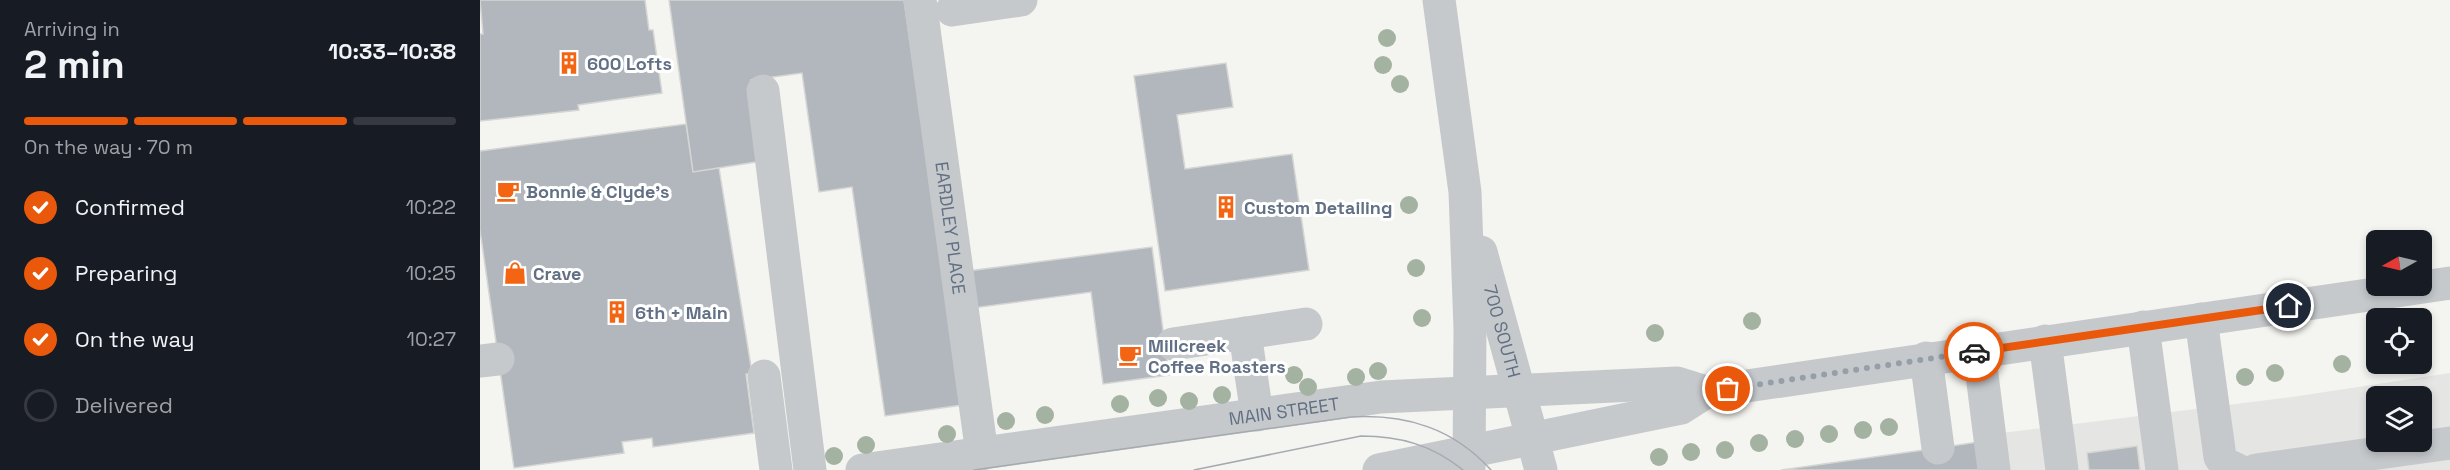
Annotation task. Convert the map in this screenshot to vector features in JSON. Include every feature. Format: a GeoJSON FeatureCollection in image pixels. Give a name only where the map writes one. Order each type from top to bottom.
{"type":"FeatureCollection","features":[{"type":"Feature","properties":{"kind":"street","name":"EARDLEY PLACE"},"geometry":{"type":"LineString","coordinates":[[920,0],[982,454]]}},
{"type":"Feature","properties":{"kind":"street"},"geometry":{"type":"LineString","coordinates":[[951,10],[1021,0]]}},
{"type":"Feature","properties":{"kind":"street","name":"700 SOUTH"},"geometry":{"type":"LineString","coordinates":[[1439,0],[1466,192],[1518,392],[1541,470]]}},
{"type":"Feature","properties":{"kind":"street"},"geometry":{"type":"LineString","coordinates":[[763,91],[810,470]]}},
{"type":"Feature","properties":{"kind":"street","name":"700 SOUTH"},"geometry":{"type":"LineString","coordinates":[[1466,192],[1469,460]]}},
{"type":"Feature","properties":{"kind":"street","name":"MAIN STREET"},"geometry":{"type":"LineString","coordinates":[[1379,470],[1469,460],[1532,439],[1681,408],[1706,392],[2450,283]]}},
{"type":"Feature","properties":{"kind":"street"},"geometry":{"type":"LineString","coordinates":[[2201,319],[2220,457],[2225,464],[2238,470]]}},
{"type":"Feature","properties":{"kind":"street"},"geometry":{"type":"LineString","coordinates":[[1173,344],[1306,324]]}},
{"type":"Feature","properties":{"kind":"street"},"geometry":{"type":"LineString","coordinates":[[2143,327],[2162,470]]}},
{"type":"Feature","properties":{"kind":"street"},"geometry":{"type":"LineString","coordinates":[[1245,333],[1257,415]]}},
{"type":"Feature","properties":{"kind":"street"},"geometry":{"type":"LineString","coordinates":[[2045,341],[2062,470]]}},
{"type":"Feature","properties":{"kind":"street"},"geometry":{"type":"LineString","coordinates":[[1979,351],[1994,470]]}},
{"type":"Feature","properties":{"kind":"street"},"geometry":{"type":"LineString","coordinates":[[1926,358],[1938,448]]}},
{"type":"Feature","properties":{"kind":"street"},"geometry":{"type":"LineString","coordinates":[[764,376],[776,470]]}},
{"type":"Feature","properties":{"kind":"street","name":"MAIN STREET"},"geometry":{"type":"LineString","coordinates":[[862,470],[1381,397],[1677,383],[1706,392]]}},
{"type":"Feature","properties":{"kind":"street"},"geometry":{"type":"LineString","coordinates":[[2256,470],[2450,443]]}},
{"type":"Feature","properties":{"kind":"shaded area"},"geometry":{"type":"Polygon","coordinates":[[[2450,373],[2450,470],[2007,470],[2001,433],[2292,397],[2450,373]]]}},
{"type":"Feature","properties":{"kind":"building","name":"600 Lofts"},"geometry":{"type":"Polygon","coordinates":[[[480,0],[645,0],[649,30],[653,30],[662,93],[578,105],[579,110],[480,121],[480,34],[483,34],[480,0]]]}},
{"type":"Feature","properties":{"kind":"building"},"geometry":{"type":"Polygon","coordinates":[[[669,0],[904,0],[962,405],[885,416],[852,187],[819,192],[802,73],[751,80],[762,161],[693,172],[669,0]]]}},
{"type":"Feature","properties":{"kind":"building","name":"Custom Detailing"},"geometry":{"type":"Polygon","coordinates":[[[1226,63],[1233,107],[1177,115],[1185,169],[1292,154],[1309,270],[1165,291],[1134,76],[1226,63]]]}},
{"type":"Feature","properties":{"kind":"building","name":"6th + Main"},"geometry":{"type":"Polygon","coordinates":[[[686,124],[693,172],[719,168],[752,373],[746,374],[754,433],[653,447],[652,438],[622,442],[624,453],[514,468],[480,230],[480,151],[686,124]]]}},
{"type":"Feature","properties":{"kind":"building"},"geometry":{"type":"Polygon","coordinates":[[[1152,247],[1169,375],[1103,384],[1091,292],[973,308],[968,271],[1152,247]]]}},
{"type":"Feature","properties":{"kind":"building"},"geometry":{"type":"Polygon","coordinates":[[[1978,442],[1982,470],[1781,470],[1938,448],[1978,442]]]}},
{"type":"Feature","properties":{"kind":"building"},"geometry":{"type":"Polygon","coordinates":[[[2137,446],[2140,470],[2089,470],[2087,453],[2137,446]]]}},
{"type":"Feature","properties":{"kind":"tram line"},"geometry":{"type":"LineString","coordinates":[[974,470],[1351,417],[1391,418],[1427,427],[1461,444],[1491,470]]}},
{"type":"Feature","properties":{"kind":"tram line"},"geometry":{"type":"LineString","coordinates":[[1194,470],[1361,436],[1389,438],[1415,444],[1439,454],[1463,470]]}},
{"type":"Feature","properties":{"kind":"way so far"},"geometry":{"type":"LineString","coordinates":[[1728,389],[1974,352]]}},
{"type":"Feature","properties":{"kind":"place","name":"600 Lofts"},"geometry":{"type":"Point","coordinates":[569,63]}},
{"type":"Feature","properties":{"kind":"place","name":"Bonnie & Clyde's"},"geometry":{"type":"Point","coordinates":[508,191]}},
{"type":"Feature","properties":{"kind":"place","name":"Custom Detailing"},"geometry":{"type":"Point","coordinates":[1226,207]}},
{"type":"Feature","properties":{"kind":"place","name":"Crave"},"geometry":{"type":"Point","coordinates":[515,273]}},
{"type":"Feature","properties":{"kind":"place","name":"6th + Main"},"geometry":{"type":"Point","coordinates":[617,312]}},
{"type":"Feature","properties":{"kind":"place","name":"Millcreek Coffee Roasters"},"geometry":{"type":"Point","coordinates":[1130,355]}},
{"type":"Feature","properties":{"kind":"route"},"geometry":{"type":"LineString","coordinates":[[1974,352],[2289,306]]}}]}
